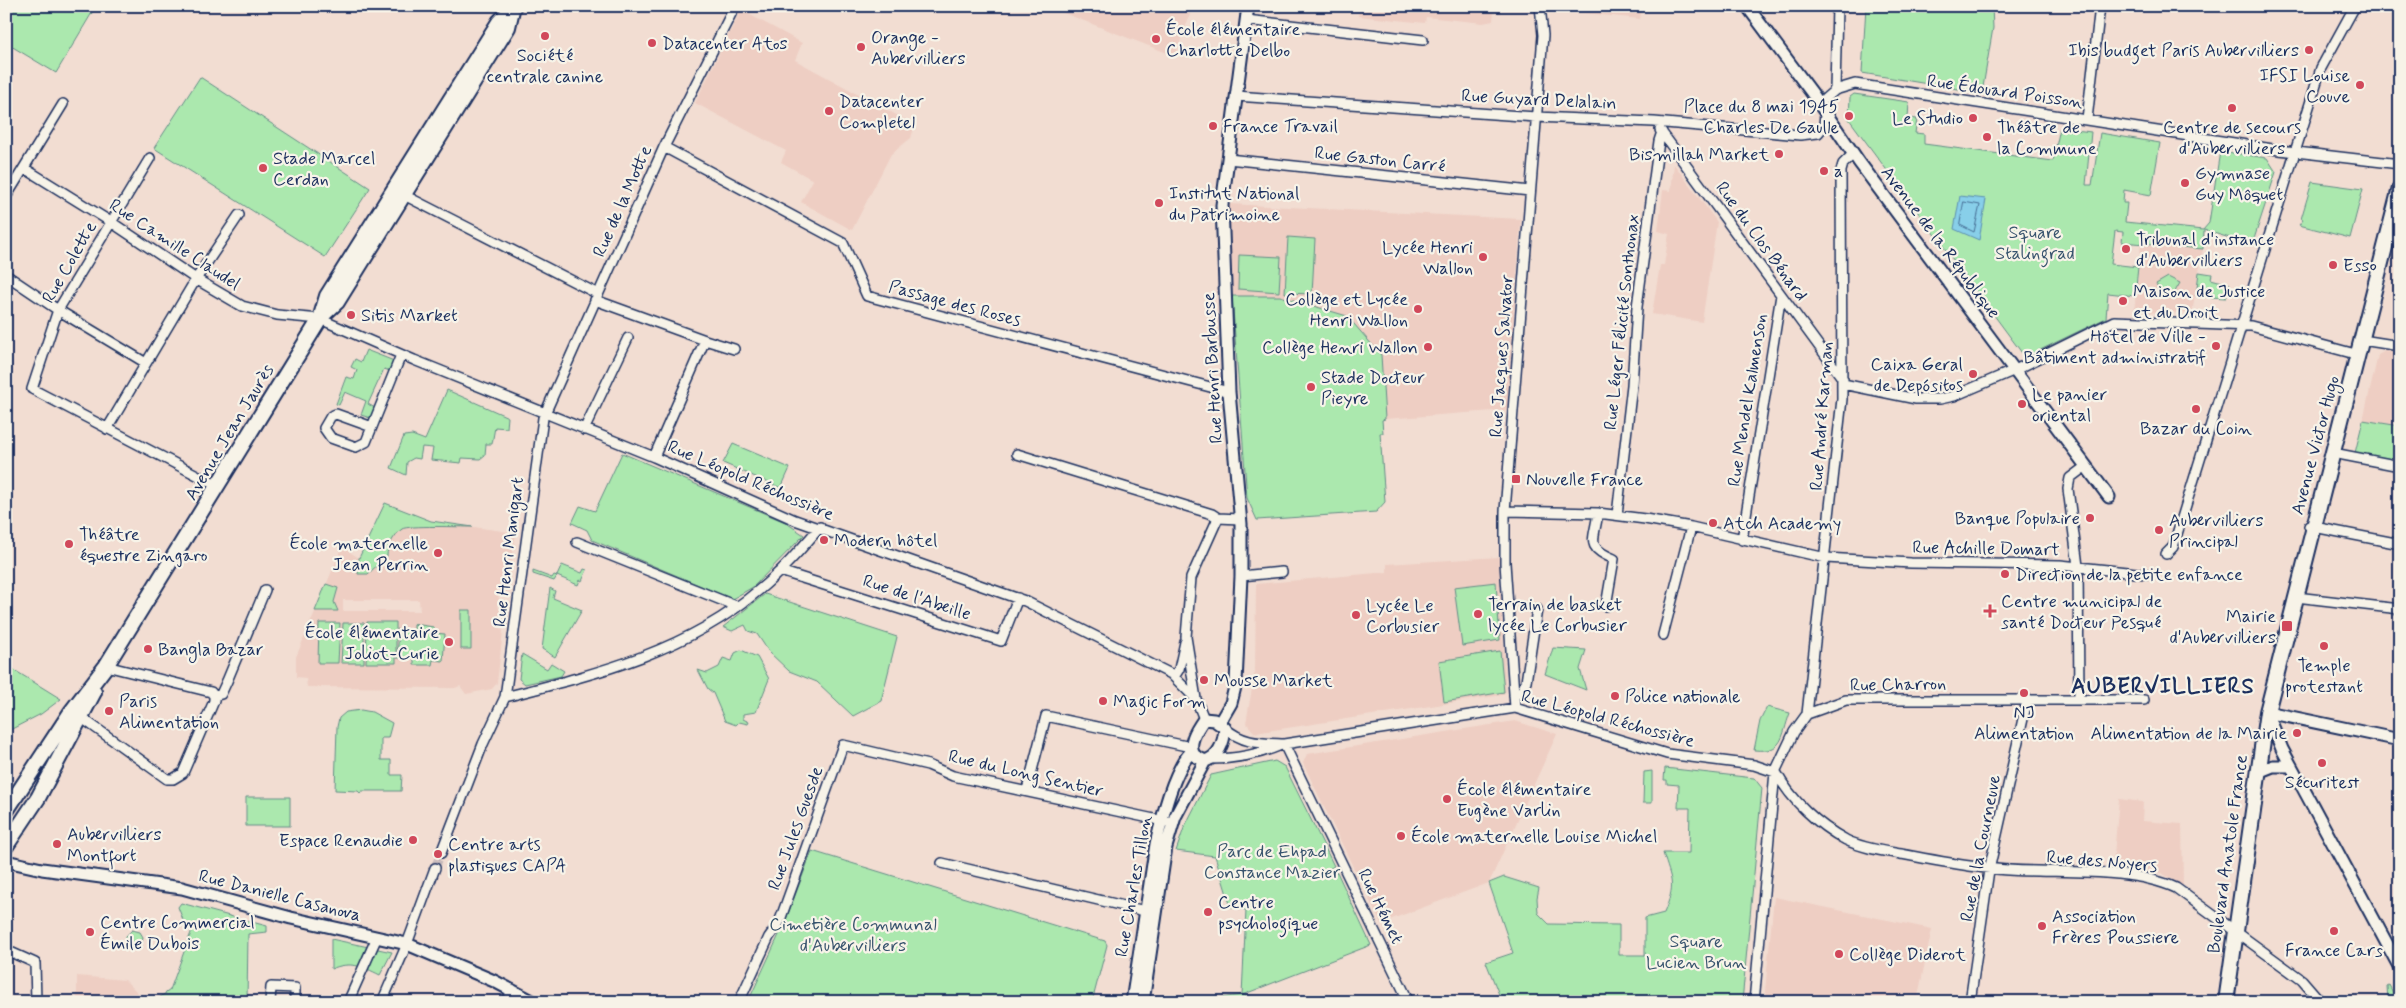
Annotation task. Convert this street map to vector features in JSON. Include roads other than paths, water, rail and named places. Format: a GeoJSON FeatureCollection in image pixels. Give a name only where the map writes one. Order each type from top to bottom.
{"type":"FeatureCollection","features":[{"type":"Feature","properties":{"kind":"main road","name":"Rue Henri Barbusse"},"geometry":{"type":"LineString","coordinates":[[1241,576],[1240,519],[1229,392],[1222,204],[1248,6]]}},
{"type":"Feature","properties":{"kind":"main road","name":"Avenue de la République"},"geometry":{"type":"LineString","coordinates":[[1747,6],[1822,108],[1853,154],[2109,497]]}},
{"type":"Feature","properties":{"kind":"main road","name":"Avenue Jean Jaurès"},"geometry":{"type":"LineString","coordinates":[[320,319],[327,296],[508,27],[511,7]]}},
{"type":"Feature","properties":{"kind":"main road","name":"Avenue Jean Jaurès"},"geometry":{"type":"LineString","coordinates":[[6,811],[71,712],[106,666],[320,319],[337,302],[404,195],[414,167]]}},
{"type":"Feature","properties":{"kind":"main road","name":"Avenue Victor Hugo"},"geometry":{"type":"LineString","coordinates":[[2267,712],[2296,597],[2311,526],[2396,223],[2400,188]]}},
{"type":"Feature","properties":{"kind":"main road","name":"Rue Charles Tillon"},"geometry":{"type":"LineString","coordinates":[[1144,1002],[1167,821],[1208,760],[1220,748],[1222,725],[1231,704],[1236,683],[1241,576]]}},
{"type":"Feature","properties":{"kind":"main road","name":"Avenue Jean Jaurès"},"geometry":{"type":"LineString","coordinates":[[6,846],[38,798],[82,718],[106,666]]}},
{"type":"Feature","properties":{"kind":"main road"},"geometry":{"type":"LineString","coordinates":[[2267,712],[2400,740]]}},
{"type":"Feature","properties":{"kind":"main road"},"geometry":{"type":"LineString","coordinates":[[2267,712],[2290,766],[2394,948],[2400,968]]}},
{"type":"Feature","properties":{"kind":"main road","name":"Boulevard Anatole France"},"geometry":{"type":"LineString","coordinates":[[2226,1002],[2234,930],[2267,712]]}},
{"type":"Feature","properties":{"kind":"main road","name":"Rue Charles Tillon"},"geometry":{"type":"LineString","coordinates":[[1132,1002],[1145,911],[1178,776],[1191,750],[1196,731],[1204,719]]}},
{"type":"Feature","properties":{"kind":"main road"},"geometry":{"type":"LineString","coordinates":[[1204,719],[1222,725]]}},
{"type":"Feature","properties":{"kind":"main road"},"geometry":{"type":"LineString","coordinates":[[1191,750],[1208,760]]}},
{"type":"Feature","properties":{"kind":"main road"},"geometry":{"type":"LineString","coordinates":[[2258,772],[2273,766],[2290,766]]}},
{"type":"Feature","properties":{"kind":"main road","name":"Rue Danielle Casanova"},"geometry":{"type":"LineString","coordinates":[[6,861],[42,869],[182,888],[292,918],[407,944],[512,989],[534,1002]]}},
{"type":"Feature","properties":{"kind":"street","name":"Rue de la Motte"},"geometry":{"type":"LineString","coordinates":[[545,412],[664,147],[735,6]]}},
{"type":"Feature","properties":{"kind":"street","name":"Rue Jacques Salvator"},"geometry":{"type":"LineString","coordinates":[[1515,708],[1505,564],[1505,511],[1542,36],[1540,6]]}},
{"type":"Feature","properties":{"kind":"street"},"geometry":{"type":"LineString","coordinates":[[1835,90],[1837,6]]}},
{"type":"Feature","properties":{"kind":"street"},"geometry":{"type":"LineString","coordinates":[[2087,119],[2100,6]]}},
{"type":"Feature","properties":{"kind":"street"},"geometry":{"type":"LineString","coordinates":[[2166,554],[2173,547],[2185,511],[2321,68],[2355,6]]}},
{"type":"Feature","properties":{"kind":"street"},"geometry":{"type":"LineString","coordinates":[[1246,20],[1423,40]]}},
{"type":"Feature","properties":{"kind":"street","name":"Rue Édouard Poisson"},"geometry":{"type":"LineString","coordinates":[[1822,108],[1835,90],[1855,84],[2294,152],[2400,164]]}},
{"type":"Feature","properties":{"kind":"street","name":"Rue Guyard Delalain"},"geometry":{"type":"LineString","coordinates":[[1236,96],[1536,117],[1654,122],[1800,134],[1818,133],[1824,126],[1822,108]]}},
{"type":"Feature","properties":{"kind":"street"},"geometry":{"type":"LineString","coordinates":[[6,197],[63,104]]}},
{"type":"Feature","properties":{"kind":"street","name":"Rue du Clos Bénard"},"geometry":{"type":"LineString","coordinates":[[1654,122],[1843,382]]}},
{"type":"Feature","properties":{"kind":"street","name":"Rue Léger Félicité Sonthonax"},"geometry":{"type":"LineString","coordinates":[[1617,515],[1632,376],[1637,307],[1659,141],[1662,132]]}},
{"type":"Feature","properties":{"kind":"street","name":"Passage des Roses"},"geometry":{"type":"LineString","coordinates":[[664,147],[843,243],[867,296],[1229,392]]}},
{"type":"Feature","properties":{"kind":"street","name":"Rue André Karman"},"geometry":{"type":"LineString","coordinates":[[1807,714],[1826,558],[1843,382],[1841,171],[1844,164],[1853,154]]}},
{"type":"Feature","properties":{"kind":"street","name":"Rue Colette"},"geometry":{"type":"LineString","coordinates":[[106,429],[32,390],[58,310],[150,158]]}},
{"type":"Feature","properties":{"kind":"street","name":"Rue Gaston Carré"},"geometry":{"type":"LineString","coordinates":[[1228,159],[1530,191]]}},
{"type":"Feature","properties":{"kind":"street","name":"Rue Camille Claudel"},"geometry":{"type":"LineString","coordinates":[[24,168],[111,222],[196,279],[242,306],[277,315],[320,319]]}},
{"type":"Feature","properties":{"kind":"street"},"geometry":{"type":"LineString","coordinates":[[404,195],[596,297],[705,340],[734,349]]}},
{"type":"Feature","properties":{"kind":"street"},"geometry":{"type":"LineString","coordinates":[[218,486],[106,429],[196,279],[239,215]]}},
{"type":"Feature","properties":{"kind":"street"},"geometry":{"type":"LineString","coordinates":[[6,275],[58,310],[146,363]]}},
{"type":"Feature","properties":{"kind":"street","name":"Rue Mendel Kalmenson"},"geometry":{"type":"LineString","coordinates":[[1742,540],[1781,295]]}},
{"type":"Feature","properties":{"kind":"street","name":"Rue Léopold Réchossière"},"geometry":{"type":"LineString","coordinates":[[320,319],[401,355],[654,457],[795,520],[820,527],[1018,598],[1095,634],[1174,677],[1196,699],[1204,719]]}},
{"type":"Feature","properties":{"kind":"street"},"geometry":{"type":"LineString","coordinates":[[1843,382],[1916,399],[1940,399],[1954,396],[2015,370],[2114,321],[2243,325],[2359,355]]}},
{"type":"Feature","properties":{"kind":"street"},"geometry":{"type":"LineString","coordinates":[[584,430],[628,338]]}},
{"type":"Feature","properties":{"kind":"street"},"geometry":{"type":"LineString","coordinates":[[654,457],[705,340]]}},
{"type":"Feature","properties":{"kind":"street"},"geometry":{"type":"LineString","coordinates":[[2362,340],[2400,346]]}},
{"type":"Feature","properties":{"kind":"street"},"geometry":{"type":"LineString","coordinates":[[372,427],[336,414],[331,416],[324,428],[332,438],[356,447],[366,442],[401,355]]}},
{"type":"Feature","properties":{"kind":"street","name":"Rue Henri Manigart"},"geometry":{"type":"LineString","coordinates":[[441,853],[483,744],[505,697],[540,428],[545,412]]}},
{"type":"Feature","properties":{"kind":"street"},"geometry":{"type":"LineString","coordinates":[[2333,453],[2400,466]]}},
{"type":"Feature","properties":{"kind":"street"},"geometry":{"type":"LineString","coordinates":[[1017,454],[1212,514],[1218,518],[1240,519]]}},
{"type":"Feature","properties":{"kind":"street"},"geometry":{"type":"LineString","coordinates":[[2079,699],[2078,566],[2068,489],[2070,478],[2086,466]]}},
{"type":"Feature","properties":{"kind":"street","name":"Rue Achille Domart"},"geometry":{"type":"LineString","coordinates":[[1505,511],[1617,515],[1691,527],[1826,558],[1868,562],[2078,566],[2146,574]]}},
{"type":"Feature","properties":{"kind":"street"},"geometry":{"type":"LineString","coordinates":[[1598,513],[1594,546],[1597,552],[1614,559],[1606,606]]}},
{"type":"Feature","properties":{"kind":"street"},"geometry":{"type":"LineString","coordinates":[[1174,677],[1179,669],[1186,637],[1191,578],[1218,518]]}},
{"type":"Feature","properties":{"kind":"street"},"geometry":{"type":"LineString","coordinates":[[2311,526],[2400,544]]}},
{"type":"Feature","properties":{"kind":"street"},"geometry":{"type":"LineString","coordinates":[[505,697],[607,671],[665,649],[699,632],[758,591],[780,571],[820,527]]}},
{"type":"Feature","properties":{"kind":"street"},"geometry":{"type":"LineString","coordinates":[[1663,635],[1691,527]]}},
{"type":"Feature","properties":{"kind":"street"},"geometry":{"type":"LineString","coordinates":[[577,542],[736,606]]}},
{"type":"Feature","properties":{"kind":"street","name":"Rue de l'Abeille"},"geometry":{"type":"LineString","coordinates":[[780,571],[1001,641],[1018,598]]}},
{"type":"Feature","properties":{"kind":"street"},"geometry":{"type":"LineString","coordinates":[[1241,576],[1282,572]]}},
{"type":"Feature","properties":{"kind":"street"},"geometry":{"type":"LineString","coordinates":[[106,666],[212,694],[221,694],[265,590]]}},
{"type":"Feature","properties":{"kind":"street"},"geometry":{"type":"LineString","coordinates":[[2296,597],[2400,609]]}},
{"type":"Feature","properties":{"kind":"street"},"geometry":{"type":"LineString","coordinates":[[1514,695],[1521,692],[1526,682],[1538,609]]}},
{"type":"Feature","properties":{"kind":"street"},"geometry":{"type":"LineString","coordinates":[[1186,637],[1196,699]]}},
{"type":"Feature","properties":{"kind":"street"},"geometry":{"type":"LineString","coordinates":[[82,718],[167,779],[173,779],[183,773],[214,701],[212,694]]}},
{"type":"Feature","properties":{"kind":"street","name":"Rue Charron"},"geometry":{"type":"LineString","coordinates":[[1807,714],[1846,700],[2144,700]]}},
{"type":"Feature","properties":{"kind":"street","name":"Rue de la Courneuve"},"geometry":{"type":"LineString","coordinates":[[1970,1002],[1990,870],[2027,701]]}},
{"type":"Feature","properties":{"kind":"street","name":"Rue Léopold Réchossière"},"geometry":{"type":"LineString","coordinates":[[1222,725],[1236,738],[1249,742],[1284,744],[1515,708],[1667,754],[1754,765],[1776,772]]}},
{"type":"Feature","properties":{"kind":"street"},"geometry":{"type":"LineString","coordinates":[[1754,1002],[1776,772],[1794,732],[1807,714]]}},
{"type":"Feature","properties":{"kind":"street"},"geometry":{"type":"LineString","coordinates":[[1027,790],[1043,720],[1046,716],[1191,750]]}},
{"type":"Feature","properties":{"kind":"street","name":"Rue Léopold Réchossière"},"geometry":{"type":"LineString","coordinates":[[1208,760],[1231,759],[1263,753],[1284,744]]}},
{"type":"Feature","properties":{"kind":"street","name":"Rue Hémet"},"geometry":{"type":"LineString","coordinates":[[1284,744],[1409,1002]]}},
{"type":"Feature","properties":{"kind":"street","name":"Rue du Long Sentier"},"geometry":{"type":"LineString","coordinates":[[843,746],[928,765],[953,776],[1011,790],[1027,790],[1167,821]]}},
{"type":"Feature","properties":{"kind":"street","name":"Rue Jules Guesde"},"geometry":{"type":"LineString","coordinates":[[739,1002],[769,937],[778,924],[843,746]]}},
{"type":"Feature","properties":{"kind":"street","name":"Rue des Noyers"},"geometry":{"type":"LineString","coordinates":[[1776,772],[1786,790],[1810,814],[1847,840],[1895,853],[1990,870],[2080,872],[2158,880],[2176,888],[2302,980],[2321,1002]]}},
{"type":"Feature","properties":{"kind":"street"},"geometry":{"type":"LineString","coordinates":[[942,863],[1145,911]]}},
{"type":"Feature","properties":{"kind":"street"},"geometry":{"type":"LineString","coordinates":[[382,1002],[407,944],[435,868]]}},
{"type":"Feature","properties":{"kind":"street"},"geometry":{"type":"LineString","coordinates":[[348,1002],[376,937]]}},
{"type":"Feature","properties":{"kind":"street"},"geometry":{"type":"LineString","coordinates":[[6,950],[36,963],[36,1002]]}},
{"type":"Feature","properties":{"kind":"street"},"geometry":{"type":"LineString","coordinates":[[270,1002],[271,987],[295,988],[295,1002]]}},
{"type":"Feature","properties":{"kind":"street"},"geometry":{"type":"LineString","coordinates":[[506,1002],[512,989]]}},
{"type":"Feature","properties":{"kind":"water"},"geometry":{"type":"Polygon","coordinates":[[[1960,196],[1986,199],[1979,240],[1954,229],[1960,196]]]}},
{"type":"Feature","properties":{"kind":"tunnel"},"geometry":{"type":"LineString","coordinates":[[435,868],[441,853]]}},
{"type":"Feature","properties":{"kind":"place","name":"Société centrale canine"},"geometry":{"type":"Point","coordinates":[545,36]}},
{"type":"Feature","properties":{"kind":"place","name":"École élémentaire Charlotte Delbo"},"geometry":{"type":"Point","coordinates":[1156,39]}},
{"type":"Feature","properties":{"kind":"place","name":"Datacenter Atos"},"geometry":{"type":"Point","coordinates":[652,43]}},
{"type":"Feature","properties":{"kind":"place","name":"Orange - Aubervilliers"},"geometry":{"type":"Point","coordinates":[861,47]}},
{"type":"Feature","properties":{"kind":"place","name":"Ibis budget Paris Aubervilliers"},"geometry":{"type":"Point","coordinates":[2309,50]}},
{"type":"Feature","properties":{"kind":"place","name":"IFSI Louise Couve"},"geometry":{"type":"Point","coordinates":[2360,85]}},
{"type":"Feature","properties":{"kind":"place","name":"Centre de secours d'Aubervilliers"},"geometry":{"type":"Point","coordinates":[2232,108]}},
{"type":"Feature","properties":{"kind":"place","name":"Datacenter Completel"},"geometry":{"type":"Point","coordinates":[829,111]}},
{"type":"Feature","properties":{"kind":"place","name":"Place du 8 mai 1945 Charles De Gaulle"},"geometry":{"type":"Point","coordinates":[1849,116]}},
{"type":"Feature","properties":{"kind":"place","name":"Le Studio"},"geometry":{"type":"Point","coordinates":[1973,118]}},
{"type":"Feature","properties":{"kind":"place","name":"France Travail"},"geometry":{"type":"Point","coordinates":[1213,126]}},
{"type":"Feature","properties":{"kind":"place","name":"Théâtre de la Commune"},"geometry":{"type":"Point","coordinates":[1987,137]}},
{"type":"Feature","properties":{"kind":"place","name":"Bismillah Market"},"geometry":{"type":"Point","coordinates":[1779,154]}},
{"type":"Feature","properties":{"kind":"place","name":"Stade Marcel Cerdan"},"geometry":{"type":"Point","coordinates":[263,168]}},
{"type":"Feature","properties":{"kind":"place","name":"a"},"geometry":{"type":"Point","coordinates":[1824,171]}},
{"type":"Feature","properties":{"kind":"place","name":"Gymnase Guy Môquet"},"geometry":{"type":"Point","coordinates":[2185,183]}},
{"type":"Feature","properties":{"kind":"place","name":"Institut National du Patrimoine"},"geometry":{"type":"Point","coordinates":[1159,203]}},
{"type":"Feature","properties":{"kind":"place","name":"Tribunal d'instance d'Aubervilliers"},"geometry":{"type":"Point","coordinates":[2126,249]}},
{"type":"Feature","properties":{"kind":"place","name":"Lycée Henri Wallon"},"geometry":{"type":"Point","coordinates":[1483,257]}},
{"type":"Feature","properties":{"kind":"place","name":"Esso"},"geometry":{"type":"Point","coordinates":[2333,265]}},
{"type":"Feature","properties":{"kind":"place","name":"Maison de Justice et du Droit"},"geometry":{"type":"Point","coordinates":[2123,301]}},
{"type":"Feature","properties":{"kind":"place","name":"Collège et Lycée Henri Wallon"},"geometry":{"type":"Point","coordinates":[1418,309]}},
{"type":"Feature","properties":{"kind":"place","name":"Sitis Market"},"geometry":{"type":"Point","coordinates":[351,315]}},
{"type":"Feature","properties":{"kind":"place","name":"Hôtel de Ville - Bâtiment administratif"},"geometry":{"type":"Point","coordinates":[2216,346]}},
{"type":"Feature","properties":{"kind":"place","name":"Collège Henri Wallon"},"geometry":{"type":"Point","coordinates":[1428,347]}},
{"type":"Feature","properties":{"kind":"place","name":"Caixa Geral de Depósitos"},"geometry":{"type":"Point","coordinates":[1973,374]}},
{"type":"Feature","properties":{"kind":"place","name":"Stade Docteur Pieyre"},"geometry":{"type":"Point","coordinates":[1311,387]}},
{"type":"Feature","properties":{"kind":"place","name":"Le panier oriental"},"geometry":{"type":"Point","coordinates":[2022,404]}},
{"type":"Feature","properties":{"kind":"place","name":"Bazar du Coin"},"geometry":{"type":"Point","coordinates":[2196,409]}},
{"type":"Feature","properties":{"kind":"place","name":"Nouvelle France"},"geometry":{"type":"Point","coordinates":[1516,479]}},
{"type":"Feature","properties":{"kind":"place","name":"Banque Populaire"},"geometry":{"type":"Point","coordinates":[2090,518]}},
{"type":"Feature","properties":{"kind":"place","name":"Atch Academy"},"geometry":{"type":"Point","coordinates":[1713,523]}},
{"type":"Feature","properties":{"kind":"place","name":"Aubervilliers Principal"},"geometry":{"type":"Point","coordinates":[2159,530]}},
{"type":"Feature","properties":{"kind":"place","name":"Modern hôtel"},"geometry":{"type":"Point","coordinates":[824,540]}},
{"type":"Feature","properties":{"kind":"place","name":"Théâtre équestre Zingaro"},"geometry":{"type":"Point","coordinates":[69,544]}},
{"type":"Feature","properties":{"kind":"place","name":"École maternelle Jean Perrin"},"geometry":{"type":"Point","coordinates":[438,553]}},
{"type":"Feature","properties":{"kind":"place","name":"Direction de la petite enfance"},"geometry":{"type":"Point","coordinates":[2005,574]}},
{"type":"Feature","properties":{"kind":"place","name":"Centre municipal de santé Docteur Pesqué"},"geometry":{"type":"Point","coordinates":[1990,611]}},
{"type":"Feature","properties":{"kind":"place","name":"Terrain de basket lycée Le Corbusier"},"geometry":{"type":"Point","coordinates":[1478,614]}},
{"type":"Feature","properties":{"kind":"place","name":"Lycée Le Corbusier"},"geometry":{"type":"Point","coordinates":[1356,615]}},
{"type":"Feature","properties":{"kind":"place","name":"Mairie d'Aubervilliers"},"geometry":{"type":"Point","coordinates":[2287,626]}},
{"type":"Feature","properties":{"kind":"place","name":"École élémentaire Joliot-Curie"},"geometry":{"type":"Point","coordinates":[449,642]}},
{"type":"Feature","properties":{"kind":"place","name":"Temple protestant"},"geometry":{"type":"Point","coordinates":[2324,646]}},
{"type":"Feature","properties":{"kind":"place","name":"Bangla Bazar"},"geometry":{"type":"Point","coordinates":[148,649]}},
{"type":"Feature","properties":{"kind":"place","name":"Mousse Market"},"geometry":{"type":"Point","coordinates":[1204,680]}},
{"type":"Feature","properties":{"kind":"place","name":"NJ Alimentation"},"geometry":{"type":"Point","coordinates":[2024,693]}},
{"type":"Feature","properties":{"kind":"place","name":"Police nationale"},"geometry":{"type":"Point","coordinates":[1615,696]}},
{"type":"Feature","properties":{"kind":"place","name":"Magic Form"},"geometry":{"type":"Point","coordinates":[1103,701]}},
{"type":"Feature","properties":{"kind":"place","name":"Paris Alimentation"},"geometry":{"type":"Point","coordinates":[109,711]}},
{"type":"Feature","properties":{"kind":"place","name":"Alimentation de la Mairie"},"geometry":{"type":"Point","coordinates":[2297,733]}},
{"type":"Feature","properties":{"kind":"place","name":"Sécuritest"},"geometry":{"type":"Point","coordinates":[2322,763]}},
{"type":"Feature","properties":{"kind":"place","name":"École élémentaire Eugène Varlin"},"geometry":{"type":"Point","coordinates":[1447,799]}},
{"type":"Feature","properties":{"kind":"place","name":"École maternelle Louise Michel"},"geometry":{"type":"Point","coordinates":[1401,836]}},
{"type":"Feature","properties":{"kind":"place","name":"Espace Renaudie"},"geometry":{"type":"Point","coordinates":[413,840]}},
{"type":"Feature","properties":{"kind":"place","name":"Aubervilliers Montfort"},"geometry":{"type":"Point","coordinates":[57,844]}},
{"type":"Feature","properties":{"kind":"place","name":"Centre arts plastiques CAPA"},"geometry":{"type":"Point","coordinates":[438,854]}},
{"type":"Feature","properties":{"kind":"place","name":"Centre psychologique"},"geometry":{"type":"Point","coordinates":[1208,912]}},
{"type":"Feature","properties":{"kind":"place","name":"Association Frères Poussiere"},"geometry":{"type":"Point","coordinates":[2042,926]}},
{"type":"Feature","properties":{"kind":"place","name":"France Cars"},"geometry":{"type":"Point","coordinates":[2334,931]}},
{"type":"Feature","properties":{"kind":"place","name":"Centre Commercial Émile Dubois"},"geometry":{"type":"Point","coordinates":[90,932]}},
{"type":"Feature","properties":{"kind":"place","name":"Collège Diderot"},"geometry":{"type":"Point","coordinates":[1839,954]}},
{"type":"Feature","properties":{"kind":"district","name":"AUBERVILLIERS"},"geometry":{"type":"Point","coordinates":[2163,685]}},
{"type":"Feature","properties":{"kind":"park label","name":"Square Stalingrad"},"geometry":{"type":"Point","coordinates":[2035,242]}},
{"type":"Feature","properties":{"kind":"park label","name":"Parc de Ehpad Constance Mazier"},"geometry":{"type":"Point","coordinates":[1272,861]}},
{"type":"Feature","properties":{"kind":"park label","name":"Cimetière Communal d'Aubervilliers"},"geometry":{"type":"Point","coordinates":[853,934]}},
{"type":"Feature","properties":{"kind":"park label","name":"Square Lucien Brun"},"geometry":{"type":"Point","coordinates":[1696,951]}}]}
